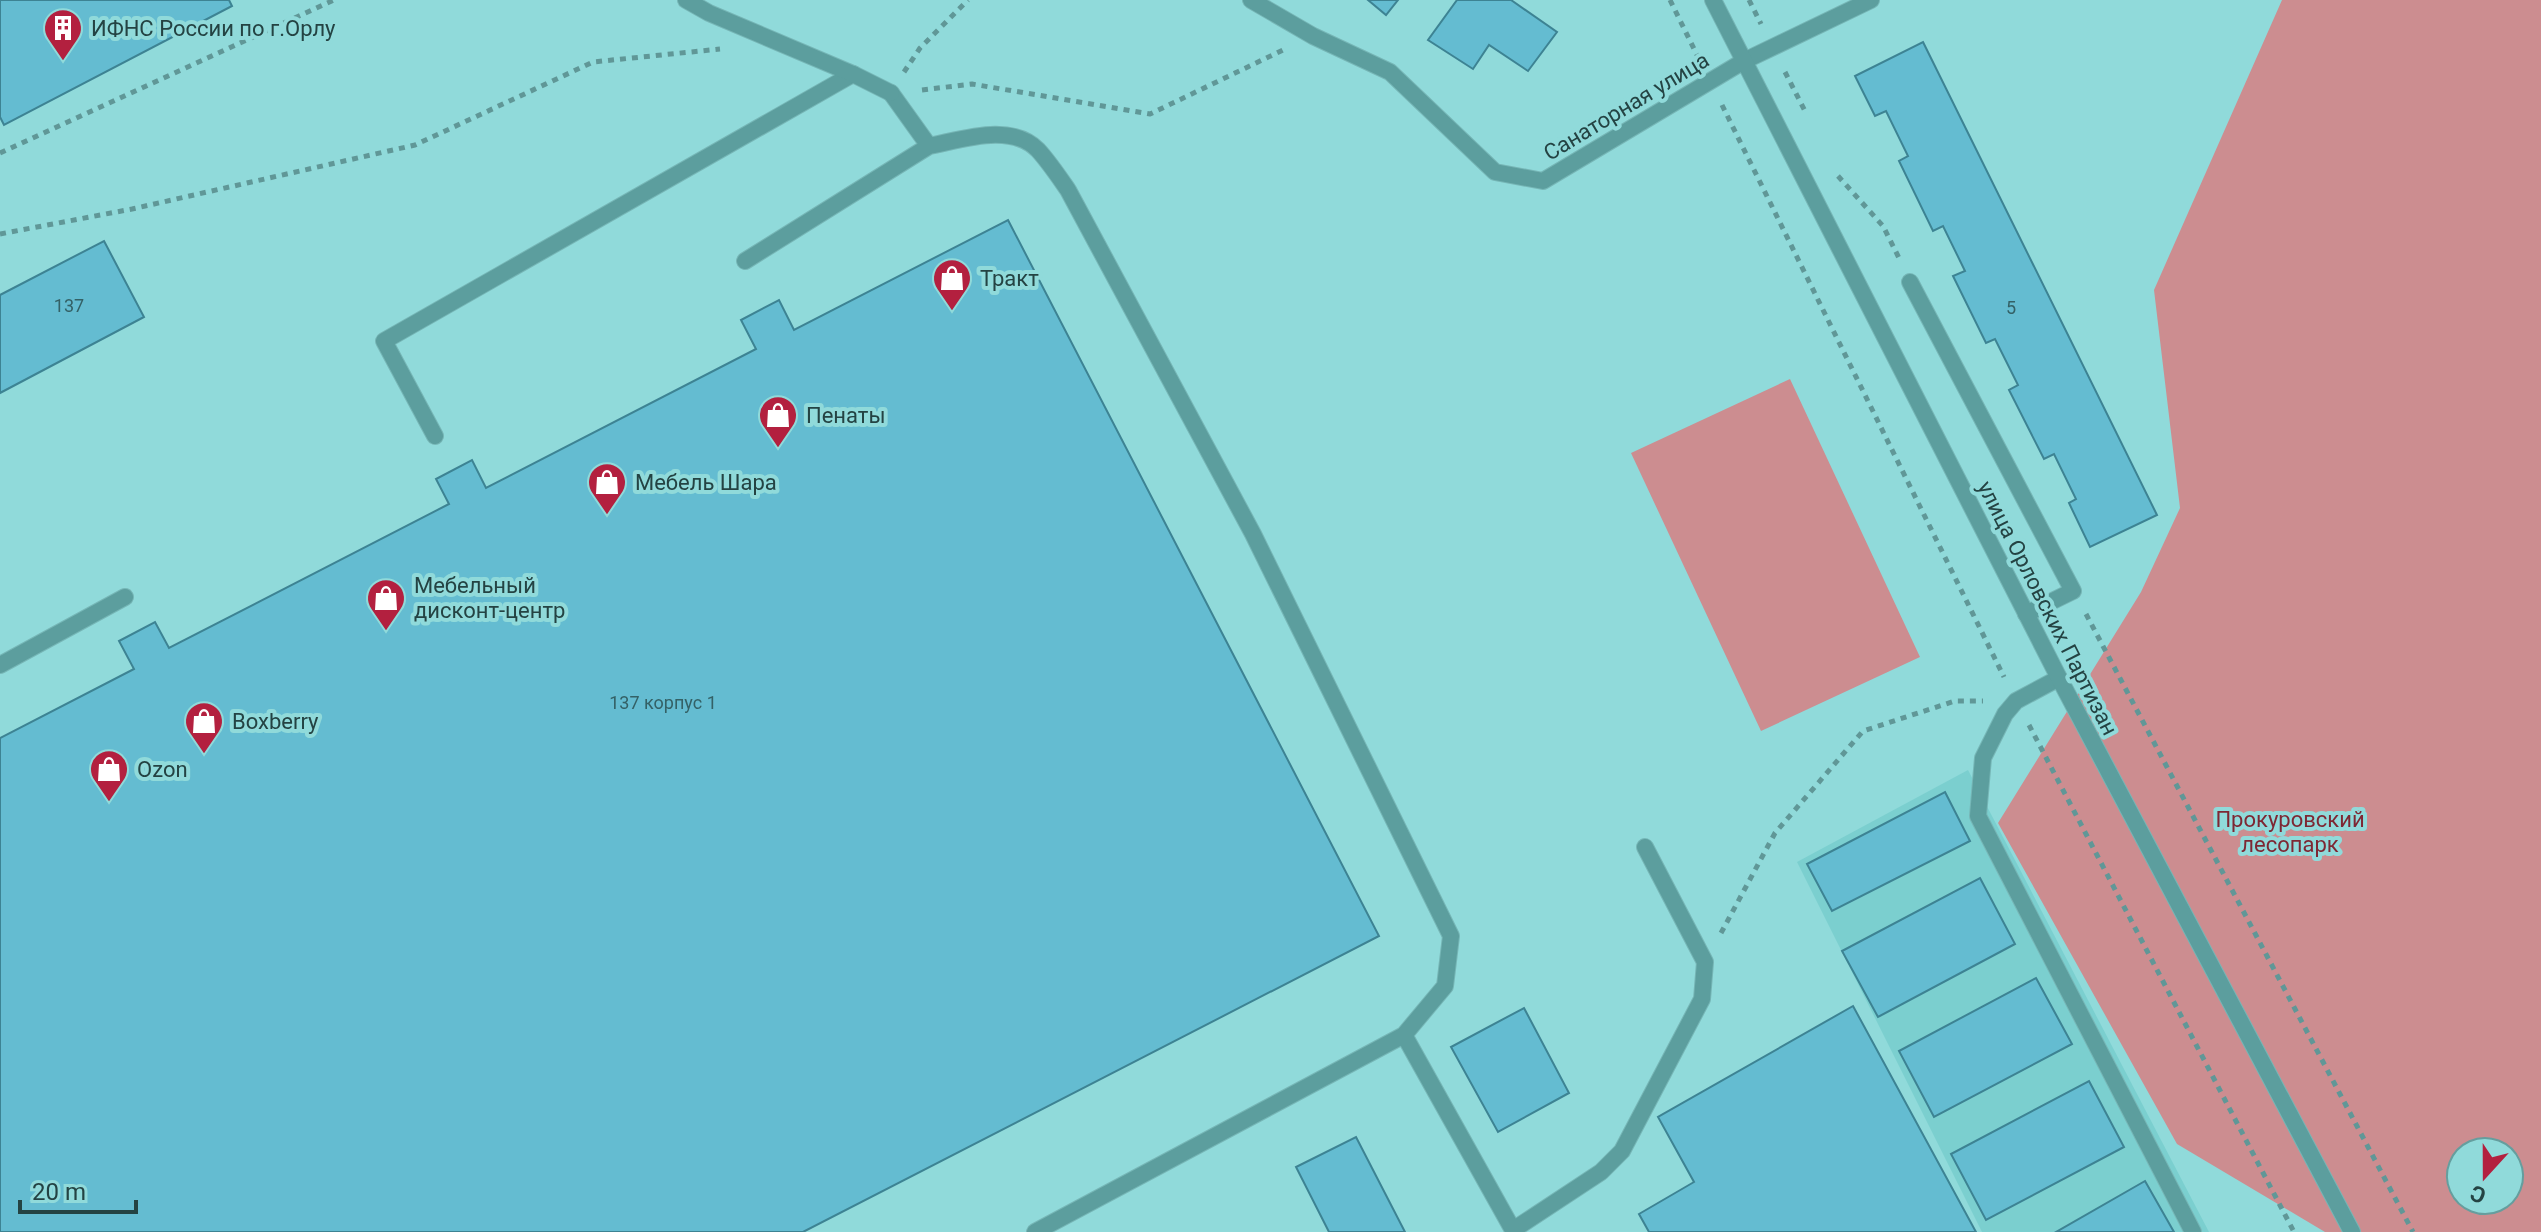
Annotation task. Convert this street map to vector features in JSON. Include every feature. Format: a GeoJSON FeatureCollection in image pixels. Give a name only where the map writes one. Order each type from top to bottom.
{"type":"FeatureCollection","features":[{"type":"Feature","properties":{"kind":"street"},"geometry":{"type":"LineString","coordinates":[[686,0],[891,93],[929,146]]}},
{"type":"Feature","properties":{"kind":"street","name":"Санаторная улица"},"geometry":{"type":"LineString","coordinates":[[1251,0],[1313,36],[1390,72],[1495,172],[1543,181],[1744,61],[1871,0]]}},
{"type":"Feature","properties":{"kind":"street","name":"улица Орловских Партизан"},"geometry":{"type":"LineString","coordinates":[[1713,0],[2059,678],[2352,1232]]}},
{"type":"Feature","properties":{"kind":"street"},"geometry":{"type":"LineString","coordinates":[[435,436],[384,341],[853,74]]}},
{"type":"Feature","properties":{"kind":"street"},"geometry":{"type":"LineString","coordinates":[[745,261],[929,146],[982,136],[1014,136],[1036,148],[1068,190],[1231,493],[1451,936],[1445,986],[1404,1035],[1035,1232]]}},
{"type":"Feature","properties":{"kind":"street"},"geometry":{"type":"LineString","coordinates":[[1910,282],[2073,591],[2026,614]]}},
{"type":"Feature","properties":{"kind":"street"},"geometry":{"type":"LineString","coordinates":[[0,665],[125,597]]}},
{"type":"Feature","properties":{"kind":"street"},"geometry":{"type":"LineString","coordinates":[[2059,678],[2016,701],[2005,714],[1983,758],[1978,816],[2193,1232]]}},
{"type":"Feature","properties":{"kind":"street"},"geometry":{"type":"LineString","coordinates":[[1404,1035],[1514,1231],[1601,1172],[1622,1151],[1702,999],[1705,962],[1645,847]]}},
{"type":"Feature","properties":{"kind":"path"},"geometry":{"type":"LineString","coordinates":[[0,153],[334,0]]}},
{"type":"Feature","properties":{"kind":"path"},"geometry":{"type":"LineString","coordinates":[[891,93],[920,48],[968,0]]}},
{"type":"Feature","properties":{"kind":"path"},"geometry":{"type":"LineString","coordinates":[[1670,0],[2016,701],[2294,1232]]}},
{"type":"Feature","properties":{"kind":"path"},"geometry":{"type":"LineString","coordinates":[[1749,0],[1806,114]]}},
{"type":"Feature","properties":{"kind":"path"},"geometry":{"type":"LineString","coordinates":[[891,93],[972,84],[1150,114],[1313,36]]}},
{"type":"Feature","properties":{"kind":"path"},"geometry":{"type":"LineString","coordinates":[[0,234],[132,209],[415,145],[593,62],[734,48]]}},
{"type":"Feature","properties":{"kind":"path"},"geometry":{"type":"LineString","coordinates":[[1833,167],[1840,180],[1883,226],[1910,282]]}},
{"type":"Feature","properties":{"kind":"path"},"geometry":{"type":"LineString","coordinates":[[2073,591],[2413,1232]]}},
{"type":"Feature","properties":{"kind":"path"},"geometry":{"type":"LineString","coordinates":[[1705,962],[1775,833],[1863,731],[1955,701],[2016,701]]}},
{"type":"Feature","properties":{"kind":"shaded area"},"geometry":{"type":"Polygon","coordinates":[[[1968,770],[2209,1232],[1982,1232],[1797,862],[1968,770]]]}},
{"type":"Feature","properties":{"kind":"green space","name":"Прокуровский лесопарк"},"geometry":{"type":"Polygon","coordinates":[[[2282,0],[2541,0],[2541,1232],[2325,1232],[2177,1144],[1998,823],[2141,592],[2180,508],[2154,290],[2282,0]]]}},
{"type":"Feature","properties":{"kind":"green space"},"geometry":{"type":"Polygon","coordinates":[[[1790,379],[1920,657],[1761,731],[1631,453],[1790,379]]]}},
{"type":"Feature","properties":{"kind":"building","name":"ИФНС России по г.Орлу"},"geometry":{"type":"Polygon","coordinates":[[[0,0],[229,0],[232,6],[4,125],[0,117],[0,0]]]}},
{"type":"Feature","properties":{"kind":"building"},"geometry":{"type":"Polygon","coordinates":[[[1368,0],[1398,0],[1386,15],[1368,0]]]}},
{"type":"Feature","properties":{"kind":"building"},"geometry":{"type":"Polygon","coordinates":[[[1457,0],[1511,0],[1557,32],[1528,71],[1489,45],[1473,69],[1428,40],[1457,0]]]}},
{"type":"Feature","properties":{"kind":"building"},"geometry":{"type":"Polygon","coordinates":[[[1923,42],[2157,515],[2090,547],[2069,503],[2076,499],[2054,454],[2044,459],[2009,390],[2018,385],[1995,339],[1986,343],[1953,276],[1965,271],[1943,226],[1933,231],[1899,161],[1908,156],[1886,111],[1875,116],[1855,76],[1923,42]]]}},
{"type":"Feature","properties":{"kind":"building"},"geometry":{"type":"Polygon","coordinates":[[[1008,220],[1379,936],[803,1232],[0,1232],[0,738],[134,669],[119,641],[155,622],[169,648],[449,504],[436,479],[472,460],[486,488],[756,349],[741,320],[779,300],[794,330],[1008,220]]]}},
{"type":"Feature","properties":{"kind":"building"},"geometry":{"type":"Polygon","coordinates":[[[104,241],[144,317],[0,393],[0,295],[104,241]]]}},
{"type":"Feature","properties":{"kind":"building"},"geometry":{"type":"Polygon","coordinates":[[[1945,792],[1970,841],[1832,911],[1807,864],[1945,792]]]}},
{"type":"Feature","properties":{"kind":"building"},"geometry":{"type":"Polygon","coordinates":[[[1980,878],[2015,944],[1878,1017],[1842,951],[1980,878]]]}},
{"type":"Feature","properties":{"kind":"building"},"geometry":{"type":"Polygon","coordinates":[[[2036,978],[2072,1044],[1934,1117],[1899,1051],[2036,978]]]}},
{"type":"Feature","properties":{"kind":"building"},"geometry":{"type":"Polygon","coordinates":[[[1853,1006],[1976,1232],[1649,1232],[1639,1214],[1694,1182],[1658,1117],[1853,1006]]]}},
{"type":"Feature","properties":{"kind":"building"},"geometry":{"type":"Polygon","coordinates":[[[1524,1008],[1569,1093],[1498,1132],[1451,1047],[1524,1008]]]}},
{"type":"Feature","properties":{"kind":"building"},"geometry":{"type":"Polygon","coordinates":[[[2089,1081],[2124,1147],[1986,1220],[1951,1154],[2089,1081]]]}},
{"type":"Feature","properties":{"kind":"building"},"geometry":{"type":"Polygon","coordinates":[[[1356,1137],[1405,1232],[1329,1232],[1296,1167],[1356,1137]]]}},
{"type":"Feature","properties":{"kind":"building"},"geometry":{"type":"Polygon","coordinates":[[[2145,1181],[2174,1232],[2056,1232],[2145,1181]]]}},
{"type":"Feature","properties":{"kind":"place","name":"ИФНС России по г.Орлу"},"geometry":{"type":"Point","coordinates":[63,62]}},
{"type":"Feature","properties":{"kind":"place","name":"Тракт"},"geometry":{"type":"Point","coordinates":[952,312]}},
{"type":"Feature","properties":{"kind":"place","name":"Пенаты"},"geometry":{"type":"Point","coordinates":[778,449]}},
{"type":"Feature","properties":{"kind":"place","name":"Мебель Шара"},"geometry":{"type":"Point","coordinates":[607,516]}},
{"type":"Feature","properties":{"kind":"place","name":"Мебельный дисконт-центр"},"geometry":{"type":"Point","coordinates":[386,632]}},
{"type":"Feature","properties":{"kind":"place","name":"Boxberry"},"geometry":{"type":"Point","coordinates":[204,755]}},
{"type":"Feature","properties":{"kind":"place","name":"Ozon"},"geometry":{"type":"Point","coordinates":[109,803]}}]}
